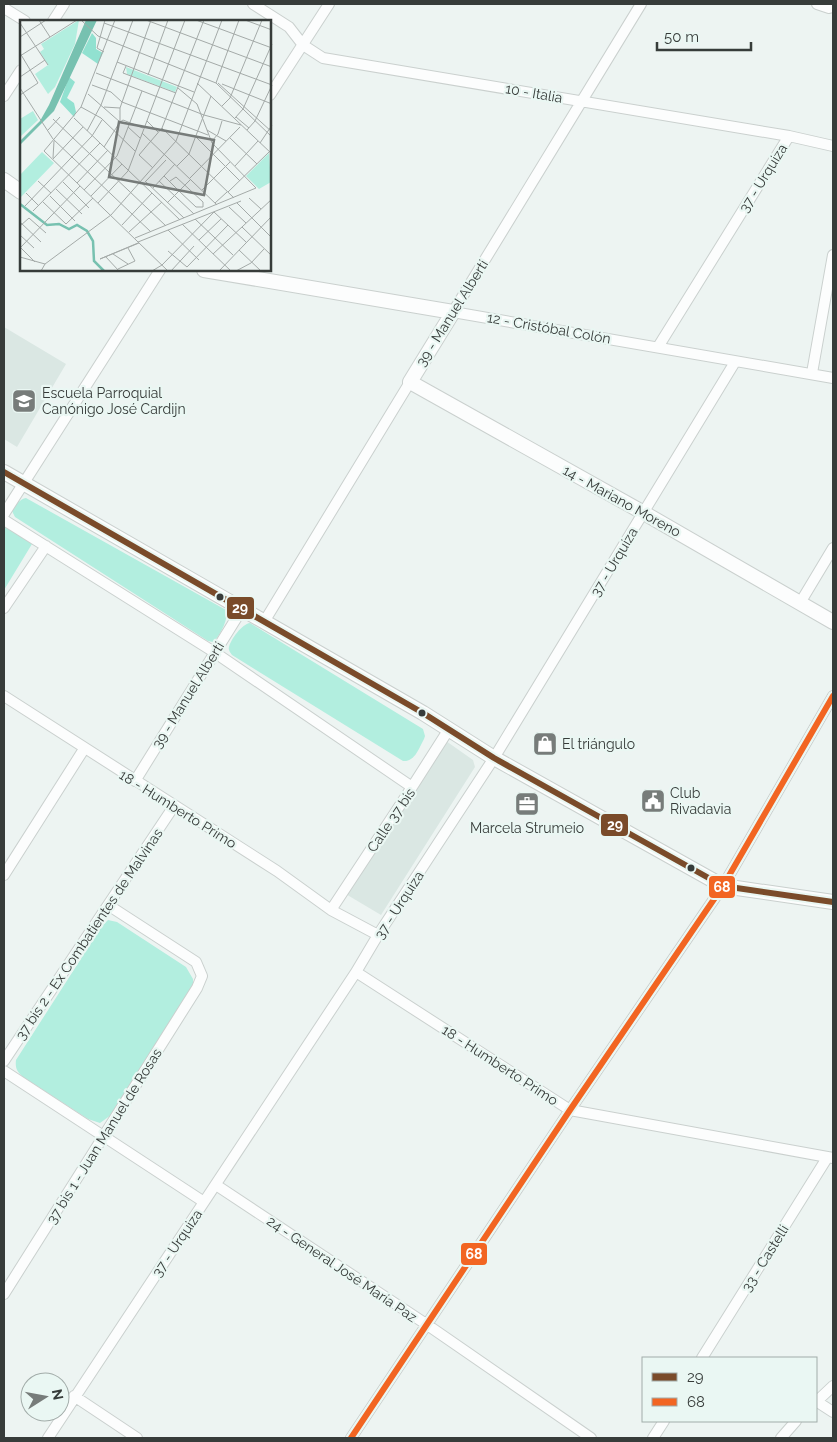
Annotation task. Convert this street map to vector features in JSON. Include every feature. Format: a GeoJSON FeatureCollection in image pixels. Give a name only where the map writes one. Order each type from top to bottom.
{"type":"FeatureCollection","features":[{"type":"Feature","properties":{"kind":"street"},"geometry":{"type":"LineString","coordinates":[[54,20],[64,4]]}},
{"type":"Feature","properties":{"kind":"street","name":"10 - Italia"},"geometry":{"type":"LineString","coordinates":[[252,4],[289,27],[303,45],[323,58],[789,136],[833,146]]}},
{"type":"Feature","properties":{"kind":"street"},"geometry":{"type":"LineString","coordinates":[[271,93],[329,4]]}},
{"type":"Feature","properties":{"kind":"street","name":"39 - Manuel Alberti"},"geometry":{"type":"LineString","coordinates":[[264,622],[641,4]]}},
{"type":"Feature","properties":{"kind":"street"},"geometry":{"type":"LineString","coordinates":[[817,4],[832,8]]}},
{"type":"Feature","properties":{"kind":"street"},"geometry":{"type":"LineString","coordinates":[[4,8],[23,20]]}},
{"type":"Feature","properties":{"kind":"street"},"geometry":{"type":"LineString","coordinates":[[4,96],[20,72]]}},
{"type":"Feature","properties":{"kind":"street","name":"37 - Urquiza"},"geometry":{"type":"LineString","coordinates":[[658,347],[789,136]]}},
{"type":"Feature","properties":{"kind":"street"},"geometry":{"type":"LineString","coordinates":[[4,180],[20,191]]}},
{"type":"Feature","properties":{"kind":"street"},"geometry":{"type":"LineString","coordinates":[[812,374],[833,255]]}},
{"type":"Feature","properties":{"kind":"street"},"geometry":{"type":"LineString","coordinates":[[4,514],[22,483],[159,271]]}},
{"type":"Feature","properties":{"kind":"street","name":"12 - Cristóbal Colón"},"geometry":{"type":"LineString","coordinates":[[210,271],[833,378]]}},
{"type":"Feature","properties":{"kind":"street","name":"37 - Urquiza"},"geometry":{"type":"LineString","coordinates":[[48,1438],[356,972],[378,935],[494,758],[735,362]]}},
{"type":"Feature","properties":{"kind":"street","name":"14 - Mariano Moreno"},"geometry":{"type":"LineString","coordinates":[[410,382],[644,513],[833,622]]}},
{"type":"Feature","properties":{"kind":"street"},"geometry":{"type":"LineString","coordinates":[[4,472],[449,729],[494,758],[723,886],[833,902]]}},
{"type":"Feature","properties":{"kind":"street"},"geometry":{"type":"LineString","coordinates":[[4,520],[214,652],[412,787]]}},
{"type":"Feature","properties":{"kind":"street"},"geometry":{"type":"LineString","coordinates":[[4,608],[46,546]]}},
{"type":"Feature","properties":{"kind":"street"},"geometry":{"type":"LineString","coordinates":[[800,602],[833,548]]}},
{"type":"Feature","properties":{"kind":"street","name":"39 - Manuel Alberti"},"geometry":{"type":"LineString","coordinates":[[135,781],[242,609]]}},
{"type":"Feature","properties":{"kind":"street","name":"18 - Humberto Primo"},"geometry":{"type":"LineString","coordinates":[[4,696],[84,749],[278,871],[331,910],[378,935]]}},
{"type":"Feature","properties":{"kind":"street"},"geometry":{"type":"LineString","coordinates":[[351,1438],[570,1110],[723,886],[833,696]]}},
{"type":"Feature","properties":{"kind":"street","name":"Calle 37 bis"},"geometry":{"type":"LineString","coordinates":[[331,910],[449,729]]}},
{"type":"Feature","properties":{"kind":"street"},"geometry":{"type":"LineString","coordinates":[[4,875],[84,749]]}},
{"type":"Feature","properties":{"kind":"street","name":"37 bis 2 - Ex Combatientes de Malvinas"},"geometry":{"type":"LineString","coordinates":[[4,1061],[174,806]]}},
{"type":"Feature","properties":{"kind":"street","name":"37 bis 1 - Juan Manuel de Rosas"},"geometry":{"type":"LineString","coordinates":[[4,1294],[197,988],[202,976],[196,962],[108,905]]}},
{"type":"Feature","properties":{"kind":"street","name":"18 - Humberto Primo"},"geometry":{"type":"LineString","coordinates":[[356,972],[570,1110],[830,1158]]}},
{"type":"Feature","properties":{"kind":"street"},"geometry":{"type":"LineString","coordinates":[[4,1070],[204,1202]]}},
{"type":"Feature","properties":{"kind":"street","name":"33 - Castelli"},"geometry":{"type":"LineString","coordinates":[[703,1357],[830,1158]]}},
{"type":"Feature","properties":{"kind":"street","name":"24 - General José María Paz"},"geometry":{"type":"LineString","coordinates":[[216,1185],[426,1324],[591,1438]]}},
{"type":"Feature","properties":{"kind":"street"},"geometry":{"type":"LineString","coordinates":[[817,1401],[833,1386]]}},
{"type":"Feature","properties":{"kind":"street"},"geometry":{"type":"LineString","coordinates":[[74,1396],[138,1438]]}},
{"type":"Feature","properties":{"kind":"street"},"geometry":{"type":"LineString","coordinates":[[817,1403],[833,1412]]}},
{"type":"Feature","properties":{"kind":"street"},"geometry":{"type":"LineString","coordinates":[[653,1438],[663,1422]]}},
{"type":"Feature","properties":{"kind":"street"},"geometry":{"type":"LineString","coordinates":[[781,1438],[795,1422]]}},
{"type":"Feature","properties":{"kind":"shaded area","name":"Escuela Parroquial Canónigo José Cardijn"},"geometry":{"type":"Polygon","coordinates":[[[4,327],[66,364],[17,447],[4,439],[4,327]]]}},
{"type":"Feature","properties":{"kind":"shaded area"},"geometry":{"type":"Polygon","coordinates":[[[446,741],[473,760],[475,767],[381,915],[344,893],[446,741]]]}},
{"type":"Feature","properties":{"kind":"green space"},"geometry":{"type":"Polygon","coordinates":[[[26,498],[226,610],[225,622],[218,636],[213,642],[208,641],[15,517],[13,509],[19,501],[26,498]]]}},
{"type":"Feature","properties":{"kind":"green space"},"geometry":{"type":"Polygon","coordinates":[[[4,525],[32,544],[4,590],[4,525]]]}},
{"type":"Feature","properties":{"kind":"green space"},"geometry":{"type":"Polygon","coordinates":[[[250,623],[423,729],[425,736],[414,757],[403,761],[232,655],[229,648],[232,640],[240,629],[250,623]]]}},
{"type":"Feature","properties":{"kind":"green space"},"geometry":{"type":"Polygon","coordinates":[[[108,920],[117,922],[186,967],[193,979],[193,985],[111,1115],[100,1123],[88,1119],[23,1077],[17,1070],[16,1060],[102,926],[108,920]]]}},
{"type":"Feature","properties":{"kind":"transit line","name":"29"},"geometry":{"type":"LineString","coordinates":[[4,472],[423,713],[494,758],[723,886],[833,902]]}},
{"type":"Feature","properties":{"kind":"transit line","name":"68"},"geometry":{"type":"LineString","coordinates":[[351,1438],[570,1110],[723,886],[833,696]]}},
{"type":"Feature","properties":{"kind":"place","name":"Escuela Parroquial Canónigo José Cardijn"},"geometry":{"type":"Point","coordinates":[24,401]}},
{"type":"Feature","properties":{"kind":"place","name":"El triángulo"},"geometry":{"type":"Point","coordinates":[545,744]}},
{"type":"Feature","properties":{"kind":"place","name":"Club Rivadavia"},"geometry":{"type":"Point","coordinates":[653,801]}},
{"type":"Feature","properties":{"kind":"place","name":"Marcela Strumeio"},"geometry":{"type":"Point","coordinates":[527,804]}}]}
